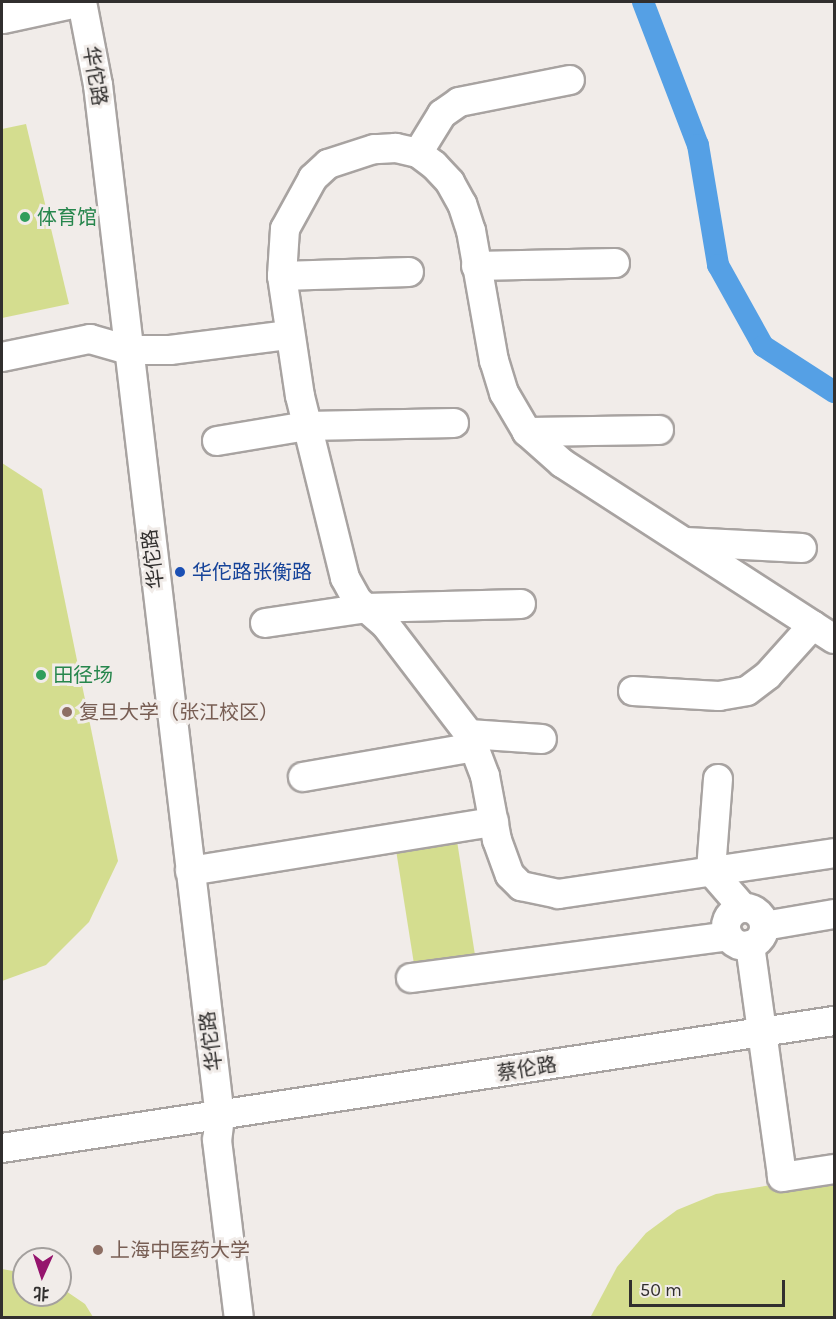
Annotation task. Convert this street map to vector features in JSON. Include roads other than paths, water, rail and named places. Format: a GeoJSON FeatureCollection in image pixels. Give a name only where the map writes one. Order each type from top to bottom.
{"type":"FeatureCollection","features":[{"type":"Feature","properties":{"kind":"main road"},"geometry":{"type":"LineString","coordinates":[[2,16],[67,2]]}},
{"type":"Feature","properties":{"kind":"street","name":"华佗路"},"geometry":{"type":"LineString","coordinates":[[81,2],[98,85],[220,1117],[217,1140],[238,1317]]}},
{"type":"Feature","properties":{"kind":"street"},"geometry":{"type":"LineString","coordinates":[[418,153],[442,114],[459,102],[570,80]]}},
{"type":"Feature","properties":{"kind":"street"},"geometry":{"type":"LineString","coordinates":[[633,692],[719,696],[747,691],[824,632],[562,463],[527,432],[504,393],[494,360],[462,204],[450,182],[418,153],[396,148],[374,149],[328,164],[313,178],[292,211],[285,229],[282,276],[289,335],[307,426],[345,578],[366,608],[386,624],[472,740],[510,875],[521,886],[538,892],[581,892],[834,853]]}},
{"type":"Feature","properties":{"kind":"street"},"geometry":{"type":"LineString","coordinates":[[476,266],[615,263]]}},
{"type":"Feature","properties":{"kind":"street"},"geometry":{"type":"LineString","coordinates":[[282,276],[409,272]]}},
{"type":"Feature","properties":{"kind":"street"},"geometry":{"type":"LineString","coordinates":[[2,357],[90,339],[128,350],[170,350],[289,335]]}},
{"type":"Feature","properties":{"kind":"street"},"geometry":{"type":"LineString","coordinates":[[217,441],[307,426],[454,423]]}},
{"type":"Feature","properties":{"kind":"street"},"geometry":{"type":"LineString","coordinates":[[527,432],[659,430]]}},
{"type":"Feature","properties":{"kind":"street"},"geometry":{"type":"LineString","coordinates":[[684,542],[802,548]]}},
{"type":"Feature","properties":{"kind":"street"},"geometry":{"type":"LineString","coordinates":[[266,622],[366,608],[521,604]]}},
{"type":"Feature","properties":{"kind":"street"},"geometry":{"type":"LineString","coordinates":[[303,777],[472,740],[542,738]]}},
{"type":"Feature","properties":{"kind":"street"},"geometry":{"type":"LineString","coordinates":[[718,779],[711,871],[743,908],[760,915],[747,936],[759,1033],[782,1177],[834,1169]]}},
{"type":"Feature","properties":{"kind":"street"},"geometry":{"type":"LineString","coordinates":[[190,871],[494,822]]}},
{"type":"Feature","properties":{"kind":"street"},"geometry":{"type":"LineString","coordinates":[[411,978],[747,936],[834,914]]}},
{"type":"Feature","properties":{"kind":"street","name":"蔡伦路"},"geometry":{"type":"LineString","coordinates":[[2,1148],[198,1116],[220,1117],[834,1021]]}},
{"type":"Feature","properties":{"kind":"street","name":"华佗路"},"geometry":{"type":"LineString","coordinates":[[220,1117],[230,1138],[251,1317]]}},
{"type":"Feature","properties":{"kind":"street","name":"蔡伦路"},"geometry":{"type":"LineString","coordinates":[[2,1159],[198,1127],[220,1117]]}},
{"type":"Feature","properties":{"kind":"waterway"},"geometry":{"type":"LineString","coordinates":[[643,2],[698,145],[718,265],[763,346],[834,392]]}},
{"type":"Feature","properties":{"kind":"place","name":"体育馆"},"geometry":{"type":"Point","coordinates":[25,217]}},
{"type":"Feature","properties":{"kind":"place","name":"华佗路张衡路"},"geometry":{"type":"Point","coordinates":[180,572]}},
{"type":"Feature","properties":{"kind":"place","name":"田径场"},"geometry":{"type":"Point","coordinates":[41,675]}},
{"type":"Feature","properties":{"kind":"place","name":"复旦大学（张江校区）"},"geometry":{"type":"Point","coordinates":[67,712]}},
{"type":"Feature","properties":{"kind":"place","name":"上海中医药大学"},"geometry":{"type":"Point","coordinates":[98,1250]}}]}
